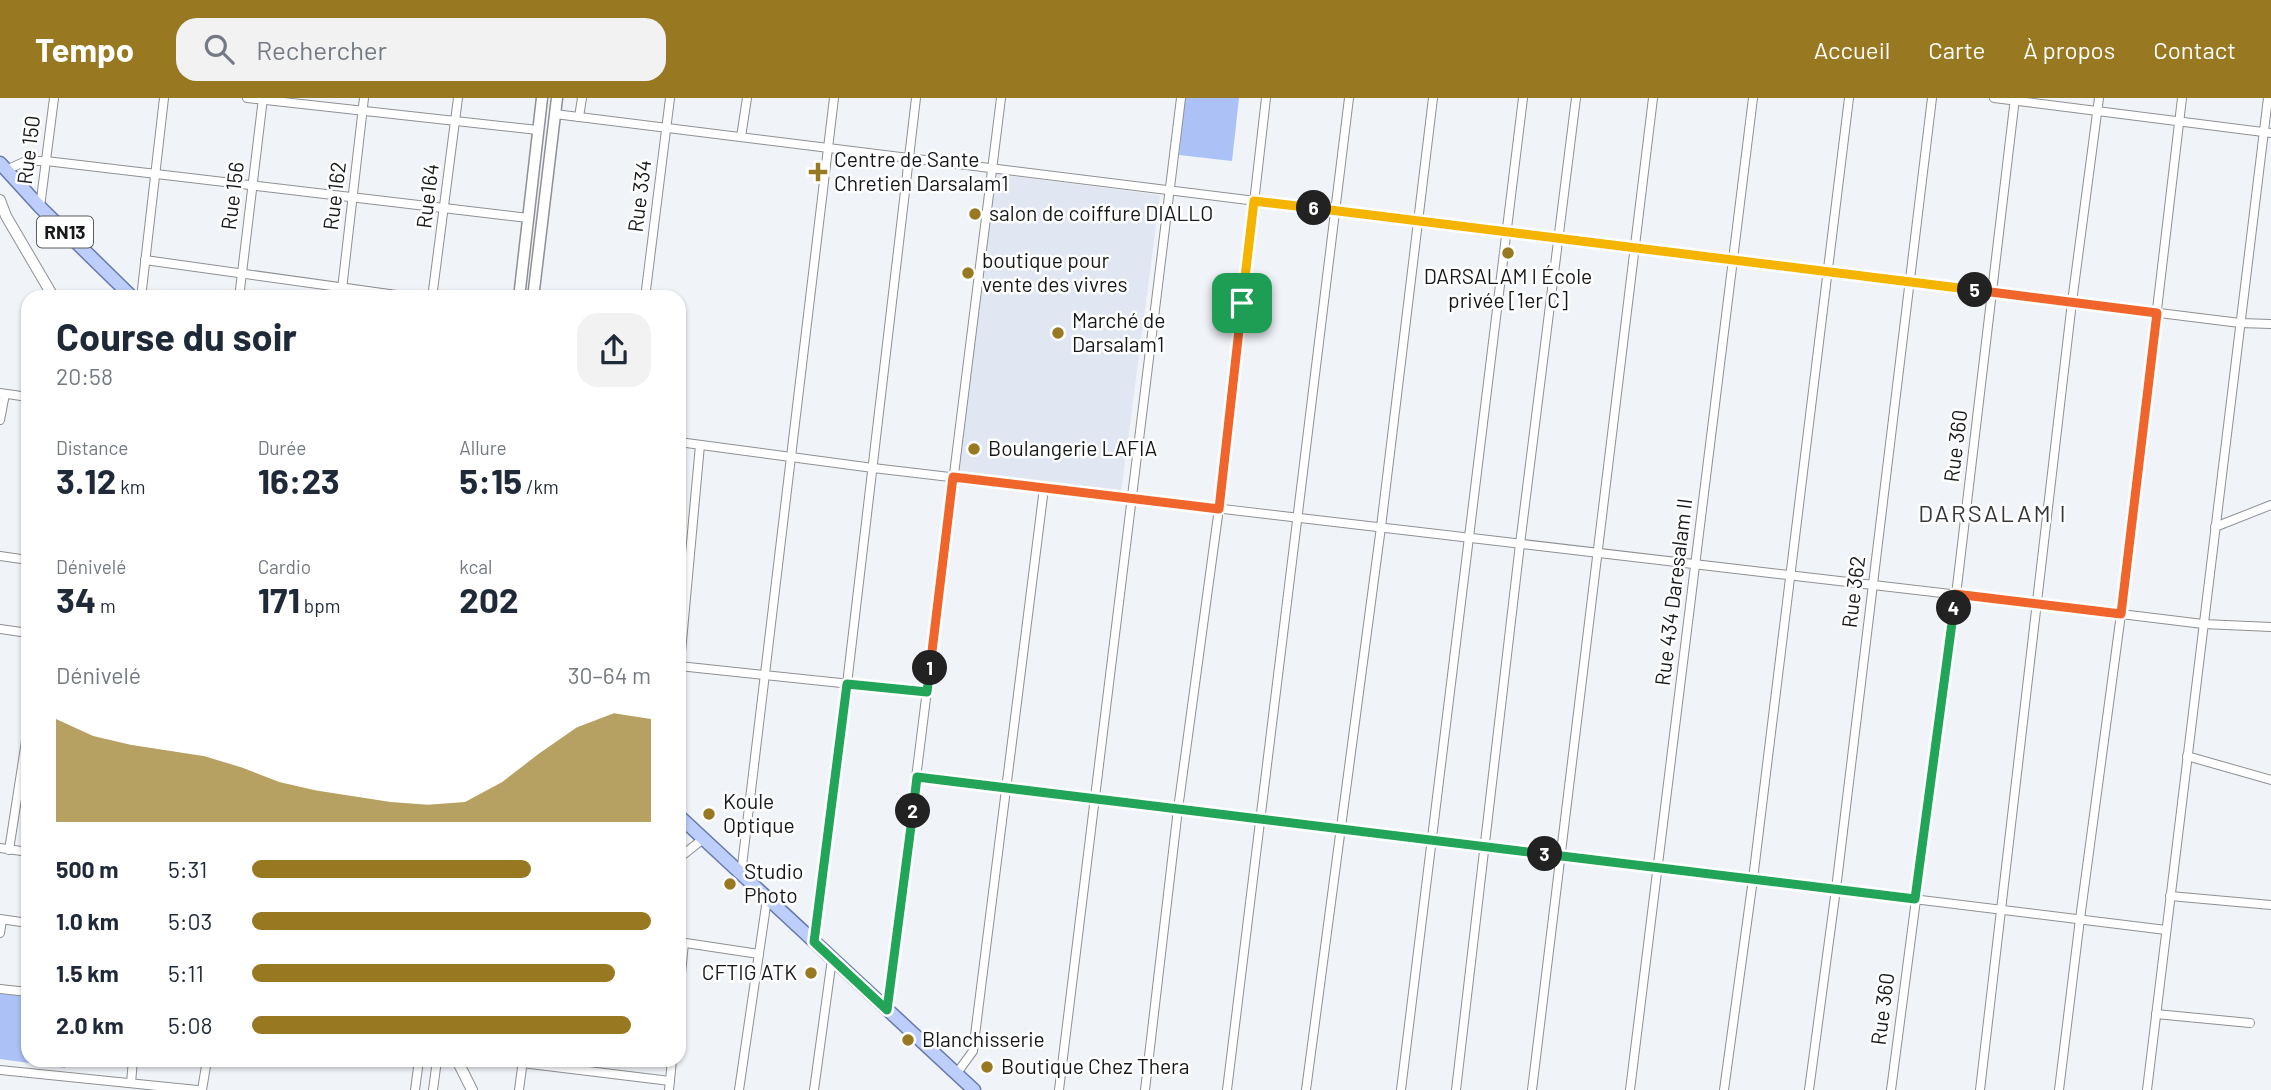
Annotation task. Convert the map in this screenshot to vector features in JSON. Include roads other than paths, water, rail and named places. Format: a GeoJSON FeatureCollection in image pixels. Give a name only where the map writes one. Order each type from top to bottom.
{"type":"FeatureCollection","features":[{"type":"Feature","properties":{"kind":"main road"},"geometry":{"type":"LineString","coordinates":[[520,290],[542,98]]}},
{"type":"Feature","properties":{"kind":"main road"},"geometry":{"type":"LineString","coordinates":[[534,290],[556,98]]}},
{"type":"Feature","properties":{"kind":"main road","name":"RN13"},"geometry":{"type":"LineString","coordinates":[[3,166],[40,207],[125,290]]}},
{"type":"Feature","properties":{"kind":"main road"},"geometry":{"type":"LineString","coordinates":[[686,823],[974,1090]]}},
{"type":"Feature","properties":{"kind":"street","name":"Rue 150"},"geometry":{"type":"LineString","coordinates":[[40,207],[54,98]]}},
{"type":"Feature","properties":{"kind":"street"},"geometry":{"type":"LineString","coordinates":[[142,290],[164,98]]}},
{"type":"Feature","properties":{"kind":"street"},"geometry":{"type":"LineString","coordinates":[[247,98],[538,130]]}},
{"type":"Feature","properties":{"kind":"street","name":"Rue 162"},"geometry":{"type":"LineString","coordinates":[[342,290],[364,98]]}},
{"type":"Feature","properties":{"kind":"street","name":"Rue164"},"geometry":{"type":"LineString","coordinates":[[433,290],[458,98]]}},
{"type":"Feature","properties":{"kind":"street"},"geometry":{"type":"LineString","coordinates":[[579,117],[582,98]]}},
{"type":"Feature","properties":{"kind":"street","name":"Rue 334"},"geometry":{"type":"LineString","coordinates":[[646,290],[670,98]]}},
{"type":"Feature","properties":{"kind":"street"},"geometry":{"type":"LineString","coordinates":[[741,137],[747,98]]}},
{"type":"Feature","properties":{"kind":"street"},"geometry":{"type":"LineString","coordinates":[[741,874],[834,98]]}},
{"type":"Feature","properties":{"kind":"street"},"geometry":{"type":"LineString","coordinates":[[814,942],[916,98]]}},
{"type":"Feature","properties":{"kind":"street"},"geometry":{"type":"LineString","coordinates":[[887,1010],[1001,98]]}},
{"type":"Feature","properties":{"kind":"street"},"geometry":{"type":"LineString","coordinates":[[1059,1090],[1181,98]]}},
{"type":"Feature","properties":{"kind":"street"},"geometry":{"type":"LineString","coordinates":[[1145,1090],[1178,809],[1219,509],[1266,98]]}},
{"type":"Feature","properties":{"kind":"street"},"geometry":{"type":"LineString","coordinates":[[1227,1090],[1349,98]]}},
{"type":"Feature","properties":{"kind":"street"},"geometry":{"type":"LineString","coordinates":[[1306,1090],[1381,527],[1433,98]]}},
{"type":"Feature","properties":{"kind":"street"},"geometry":{"type":"LineString","coordinates":[[1401,1090],[1523,98]]}},
{"type":"Feature","properties":{"kind":"street"},"geometry":{"type":"LineString","coordinates":[[1456,1090],[1576,98]]}},
{"type":"Feature","properties":{"kind":"street"},"geometry":{"type":"LineString","coordinates":[[1532,1090],[1653,98]]}},
{"type":"Feature","properties":{"kind":"street","name":"Rue 434 Daresalam II"},"geometry":{"type":"LineString","coordinates":[[1630,1090],[1752,98]]}},
{"type":"Feature","properties":{"kind":"street"},"geometry":{"type":"LineString","coordinates":[[1724,1090],[1753,879],[1849,98]]}},
{"type":"Feature","properties":{"kind":"street","name":"Rue 362"},"geometry":{"type":"LineString","coordinates":[[1809,1090],[1836,890],[1932,98]]}},
{"type":"Feature","properties":{"kind":"street"},"geometry":{"type":"LineString","coordinates":[[1994,98],[2267,132]]}},
{"type":"Feature","properties":{"kind":"street"},"geometry":{"type":"LineString","coordinates":[[1980,1090],[2072,302],[2099,98]]}},
{"type":"Feature","properties":{"kind":"street"},"geometry":{"type":"LineString","coordinates":[[2059,1090],[2121,614],[2182,98]]}},
{"type":"Feature","properties":{"kind":"street"},"geometry":{"type":"LineString","coordinates":[[2147,1090],[2240,323],[2267,132],[2268,98]]}},
{"type":"Feature","properties":{"kind":"street","name":"Rue 156"},"geometry":{"type":"LineString","coordinates":[[240,290],[263,99]]}},
{"type":"Feature","properties":{"kind":"street","name":"Rue 360"},"geometry":{"type":"LineString","coordinates":[[1891,1090],[2015,99]]}},
{"type":"Feature","properties":{"kind":"street"},"geometry":{"type":"LineString","coordinates":[[555,114],[2157,313],[2271,324]]}},
{"type":"Feature","properties":{"kind":"street"},"geometry":{"type":"LineString","coordinates":[[3,166],[46,161],[528,218]]}},
{"type":"Feature","properties":{"kind":"street"},"geometry":{"type":"LineString","coordinates":[[0,200],[6,216],[49,290]]}},
{"type":"Feature","properties":{"kind":"street"},"geometry":{"type":"LineString","coordinates":[[145,260],[363,290]]}},
{"type":"Feature","properties":{"kind":"street"},"geometry":{"type":"LineString","coordinates":[[0,421],[2,393],[21,396]]}},
{"type":"Feature","properties":{"kind":"street"},"geometry":{"type":"LineString","coordinates":[[686,443],[873,468],[2203,624],[2271,627]]}},
{"type":"Feature","properties":{"kind":"street"},"geometry":{"type":"LineString","coordinates":[[686,592],[700,445]]}},
{"type":"Feature","properties":{"kind":"street"},"geometry":{"type":"LineString","coordinates":[[957,1073],[974,1051],[1044,488]]}},
{"type":"Feature","properties":{"kind":"street"},"geometry":{"type":"LineString","coordinates":[[2215,527],[2271,505]]}},
{"type":"Feature","properties":{"kind":"street"},"geometry":{"type":"LineString","coordinates":[[0,556],[21,559]]}},
{"type":"Feature","properties":{"kind":"street"},"geometry":{"type":"LineString","coordinates":[[0,629],[21,632]]}},
{"type":"Feature","properties":{"kind":"street"},"geometry":{"type":"LineString","coordinates":[[686,667],[927,692]]}},
{"type":"Feature","properties":{"kind":"street"},"geometry":{"type":"LineString","coordinates":[[2187,756],[2271,780]]}},
{"type":"Feature","properties":{"kind":"street"},"geometry":{"type":"LineString","coordinates":[[917,777],[2166,930]]}},
{"type":"Feature","properties":{"kind":"street"},"geometry":{"type":"LineString","coordinates":[[5,849],[21,791]]}},
{"type":"Feature","properties":{"kind":"street"},"geometry":{"type":"LineString","coordinates":[[686,852],[703,839]]}},
{"type":"Feature","properties":{"kind":"street"},"geometry":{"type":"LineString","coordinates":[[2170,896],[2271,905]]}},
{"type":"Feature","properties":{"kind":"street"},"geometry":{"type":"LineString","coordinates":[[739,1090],[767,899]]}},
{"type":"Feature","properties":{"kind":"street"},"geometry":{"type":"LineString","coordinates":[[0,933],[1,919],[21,922]]}},
{"type":"Feature","properties":{"kind":"street"},"geometry":{"type":"LineString","coordinates":[[686,943],[759,954]]}},
{"type":"Feature","properties":{"kind":"street"},"geometry":{"type":"LineString","coordinates":[[814,1090],[832,959]]}},
{"type":"Feature","properties":{"kind":"street"},"geometry":{"type":"LineString","coordinates":[[0,989],[21,991]]}},
{"type":"Feature","properties":{"kind":"street"},"geometry":{"type":"LineString","coordinates":[[2156,1014],[2250,1023]]}},
{"type":"Feature","properties":{"kind":"street"},"geometry":{"type":"LineString","coordinates":[[131,1083],[132,1067]]}},
{"type":"Feature","properties":{"kind":"street"},"geometry":{"type":"LineString","coordinates":[[0,1070],[200,1090],[205,1067]]}},
{"type":"Feature","properties":{"kind":"street"},"geometry":{"type":"LineString","coordinates":[[415,1090],[418,1067]]}},
{"type":"Feature","properties":{"kind":"street"},"geometry":{"type":"LineString","coordinates":[[433,1090],[436,1067]]}},
{"type":"Feature","properties":{"kind":"street"},"geometry":{"type":"LineString","coordinates":[[460,1067],[472,1090]]}},
{"type":"Feature","properties":{"kind":"street"},"geometry":{"type":"LineString","coordinates":[[519,1090],[522,1067]]}},
{"type":"Feature","properties":{"kind":"street"},"geometry":{"type":"LineString","coordinates":[[553,1067],[669,1086],[671,1067]]}},
{"type":"Feature","properties":{"kind":"place","name":"Centre de Sante Chretien Darsalam1"},"geometry":{"type":"Point","coordinates":[818,172]}},
{"type":"Feature","properties":{"kind":"place","name":"salon de coiffure DIALLO"},"geometry":{"type":"Point","coordinates":[975,214]}},
{"type":"Feature","properties":{"kind":"place","name":"DARSALAM I École privée [1er C]"},"geometry":{"type":"Point","coordinates":[1508,253]}},
{"type":"Feature","properties":{"kind":"place","name":"boutique pour vente des vivres"},"geometry":{"type":"Point","coordinates":[968,273]}},
{"type":"Feature","properties":{"kind":"place","name":"Marché de Darsalam1"},"geometry":{"type":"Point","coordinates":[1058,333]}},
{"type":"Feature","properties":{"kind":"place","name":"Boulangerie LAFIA"},"geometry":{"type":"Point","coordinates":[974,449]}},
{"type":"Feature","properties":{"kind":"place","name":"Koule Optique"},"geometry":{"type":"Point","coordinates":[709,814]}},
{"type":"Feature","properties":{"kind":"place","name":"Studio Photo"},"geometry":{"type":"Point","coordinates":[730,884]}},
{"type":"Feature","properties":{"kind":"place","name":"CFTIG ATK"},"geometry":{"type":"Point","coordinates":[811,973]}},
{"type":"Feature","properties":{"kind":"place","name":"Blanchisserie"},"geometry":{"type":"Point","coordinates":[908,1040]}},
{"type":"Feature","properties":{"kind":"place","name":"Boutique Chez Thera"},"geometry":{"type":"Point","coordinates":[987,1067]}},
{"type":"Feature","properties":{"kind":"district","name":"DARSALAM I"},"geometry":{"type":"Point","coordinates":[1993,514]}}]}
